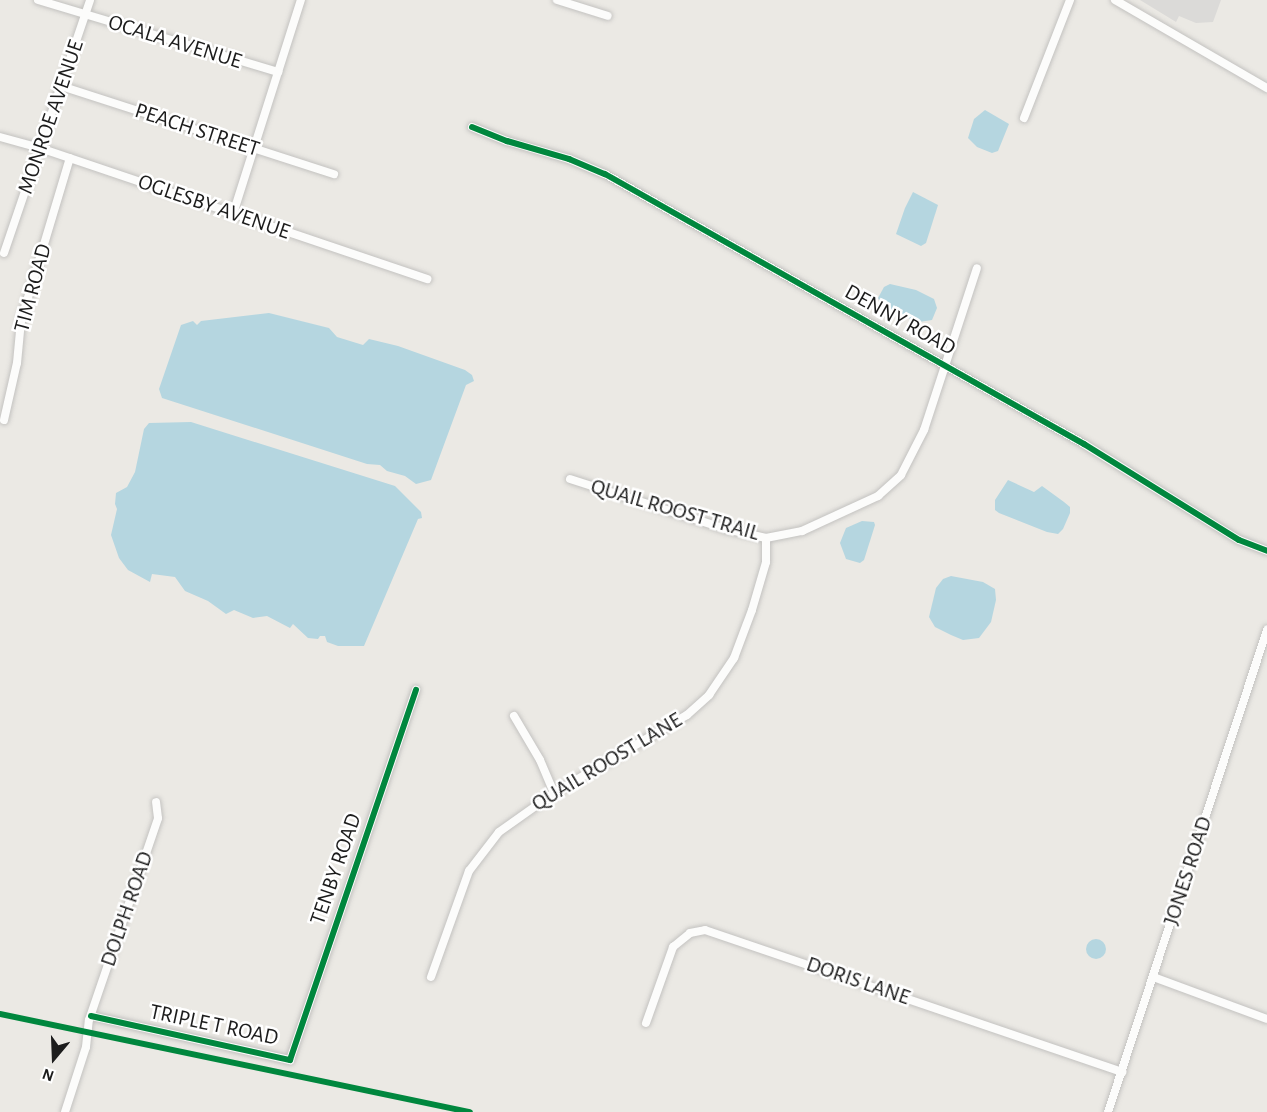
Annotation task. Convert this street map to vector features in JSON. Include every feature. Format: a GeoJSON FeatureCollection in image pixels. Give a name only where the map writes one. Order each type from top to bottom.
{"type":"FeatureCollection","features":[{"type":"Feature","properties":{"kind":"street","name":"OCALA AVENUE"},"geometry":{"type":"LineString","coordinates":[[38,0],[279,72]]}},
{"type":"Feature","properties":{"kind":"street","name":"MONROE AVENUE"},"geometry":{"type":"LineString","coordinates":[[4,253],[90,0]]}},
{"type":"Feature","properties":{"kind":"street"},"geometry":{"type":"LineString","coordinates":[[233,214],[301,0]]}},
{"type":"Feature","properties":{"kind":"street"},"geometry":{"type":"LineString","coordinates":[[557,0],[609,16]]}},
{"type":"Feature","properties":{"kind":"street"},"geometry":{"type":"LineString","coordinates":[[1024,118],[1070,0]]}},
{"type":"Feature","properties":{"kind":"street"},"geometry":{"type":"LineString","coordinates":[[1115,0],[1267,88]]}},
{"type":"Feature","properties":{"kind":"street","name":"PEACH STREET"},"geometry":{"type":"LineString","coordinates":[[61,86],[334,174]]}},
{"type":"Feature","properties":{"kind":"street","name":"DENNY ROAD"},"geometry":{"type":"LineString","coordinates":[[472,127],[507,141],[569,159],[605,174],[1124,468],[1239,540],[1267,551]]}},
{"type":"Feature","properties":{"kind":"street","name":"OGLESBY AVENUE"},"geometry":{"type":"LineString","coordinates":[[0,137],[40,148],[427,279]]}},
{"type":"Feature","properties":{"kind":"street","name":"TIM ROAD"},"geometry":{"type":"LineString","coordinates":[[4,420],[17,363],[21,321],[70,158]]}},
{"type":"Feature","properties":{"kind":"street","name":"QUAIL ROOST TRAIL"},"geometry":{"type":"LineString","coordinates":[[570,479],[726,529],[766,538],[802,531],[878,496],[893,484],[912,458],[946,366],[977,268]]}},
{"type":"Feature","properties":{"kind":"street","name":"QUAIL ROOST LANE"},"geometry":{"type":"LineString","coordinates":[[431,977],[462,888],[488,844],[513,820],[554,793],[687,715],[709,695],[734,658],[750,616],[766,562],[766,538]]}},
{"type":"Feature","properties":{"kind":"street","name":"JONES ROAD"},"geometry":{"type":"LineString","coordinates":[[1108,1112],[1267,630]]}},
{"type":"Feature","properties":{"kind":"street","name":"TENBY ROAD"},"geometry":{"type":"LineString","coordinates":[[290,1060],[416,690]]}},
{"type":"Feature","properties":{"kind":"street"},"geometry":{"type":"LineString","coordinates":[[514,716],[540,760],[554,793]]}},
{"type":"Feature","properties":{"kind":"street","name":"DOLPH ROAD"},"geometry":{"type":"LineString","coordinates":[[65,1112],[86,1047],[91,1016],[158,818],[156,802]]}},
{"type":"Feature","properties":{"kind":"street","name":"DORIS LANE"},"geometry":{"type":"LineString","coordinates":[[646,1023],[673,947],[690,933],[705,930],[1122,1071]]}},
{"type":"Feature","properties":{"kind":"street"},"geometry":{"type":"LineString","coordinates":[[1153,977],[1267,1019]]}},
{"type":"Feature","properties":{"kind":"street","name":"TRIPLE T ROAD"},"geometry":{"type":"LineString","coordinates":[[91,1016],[290,1060]]}},
{"type":"Feature","properties":{"kind":"shaded area"},"geometry":{"type":"Polygon","coordinates":[[[1140,0],[1221,0],[1213,22],[1196,23],[1179,16],[1176,22],[1140,0]]]}},
{"type":"Feature","properties":{"kind":"water"},"geometry":{"type":"Polygon","coordinates":[[[985,110],[1009,124],[998,151],[992,153],[977,147],[968,138],[974,119],[985,110]]]}},
{"type":"Feature","properties":{"kind":"water"},"geometry":{"type":"Polygon","coordinates":[[[913,192],[938,205],[926,243],[921,246],[896,234],[913,192]]]}},
{"type":"Feature","properties":{"kind":"water"},"geometry":{"type":"Polygon","coordinates":[[[890,284],[916,290],[934,299],[937,308],[932,320],[919,322],[884,309],[878,298],[884,287],[890,284]]]}},
{"type":"Feature","properties":{"kind":"water"},"geometry":{"type":"Polygon","coordinates":[[[269,313],[329,328],[337,337],[363,345],[369,339],[398,346],[465,370],[472,375],[474,381],[466,385],[431,480],[416,484],[405,476],[387,471],[380,465],[367,464],[162,398],[159,389],[181,325],[193,321],[197,325],[201,321],[269,313]]]}},
{"type":"Feature","properties":{"kind":"water"},"geometry":{"type":"Polygon","coordinates":[[[191,422],[395,486],[421,512],[422,518],[418,519],[364,646],[338,646],[327,642],[325,636],[320,636],[318,639],[308,638],[293,624],[290,628],[267,616],[253,618],[234,610],[226,614],[208,601],[185,591],[175,577],[152,574],[150,582],[128,570],[119,558],[111,535],[117,509],[116,493],[127,487],[135,472],[144,429],[149,423],[191,422]]]}},
{"type":"Feature","properties":{"kind":"water"},"geometry":{"type":"Polygon","coordinates":[[[1008,480],[1034,492],[1042,486],[1070,507],[1070,513],[1063,529],[1058,534],[1047,532],[995,510],[995,500],[1008,480]]]}},
{"type":"Feature","properties":{"kind":"water"},"geometry":{"type":"Polygon","coordinates":[[[862,521],[874,522],[875,525],[864,560],[860,563],[846,559],[840,543],[846,528],[862,521]]]}},
{"type":"Feature","properties":{"kind":"water"},"geometry":{"type":"Polygon","coordinates":[[[951,576],[983,582],[995,589],[996,600],[991,622],[979,638],[963,640],[951,635],[935,627],[929,617],[936,588],[943,579],[951,576]]]}},
{"type":"Feature","properties":{"kind":"water"},"geometry":{"type":"Polygon","coordinates":[[[1096,939],[1103,942],[1106,949],[1103,956],[1096,959],[1089,956],[1086,949],[1089,942],[1096,939]]]}},
{"type":"Feature","properties":{"kind":"cycle path"},"geometry":{"type":"LineString","coordinates":[[472,127],[507,141],[569,159],[605,174],[1084,444],[1239,540],[1267,551]]}},
{"type":"Feature","properties":{"kind":"cycle path"},"geometry":{"type":"LineString","coordinates":[[91,1016],[290,1060],[416,690]]}},
{"type":"Feature","properties":{"kind":"cycle path"},"geometry":{"type":"LineString","coordinates":[[0,1014],[470,1112]]}}]}
